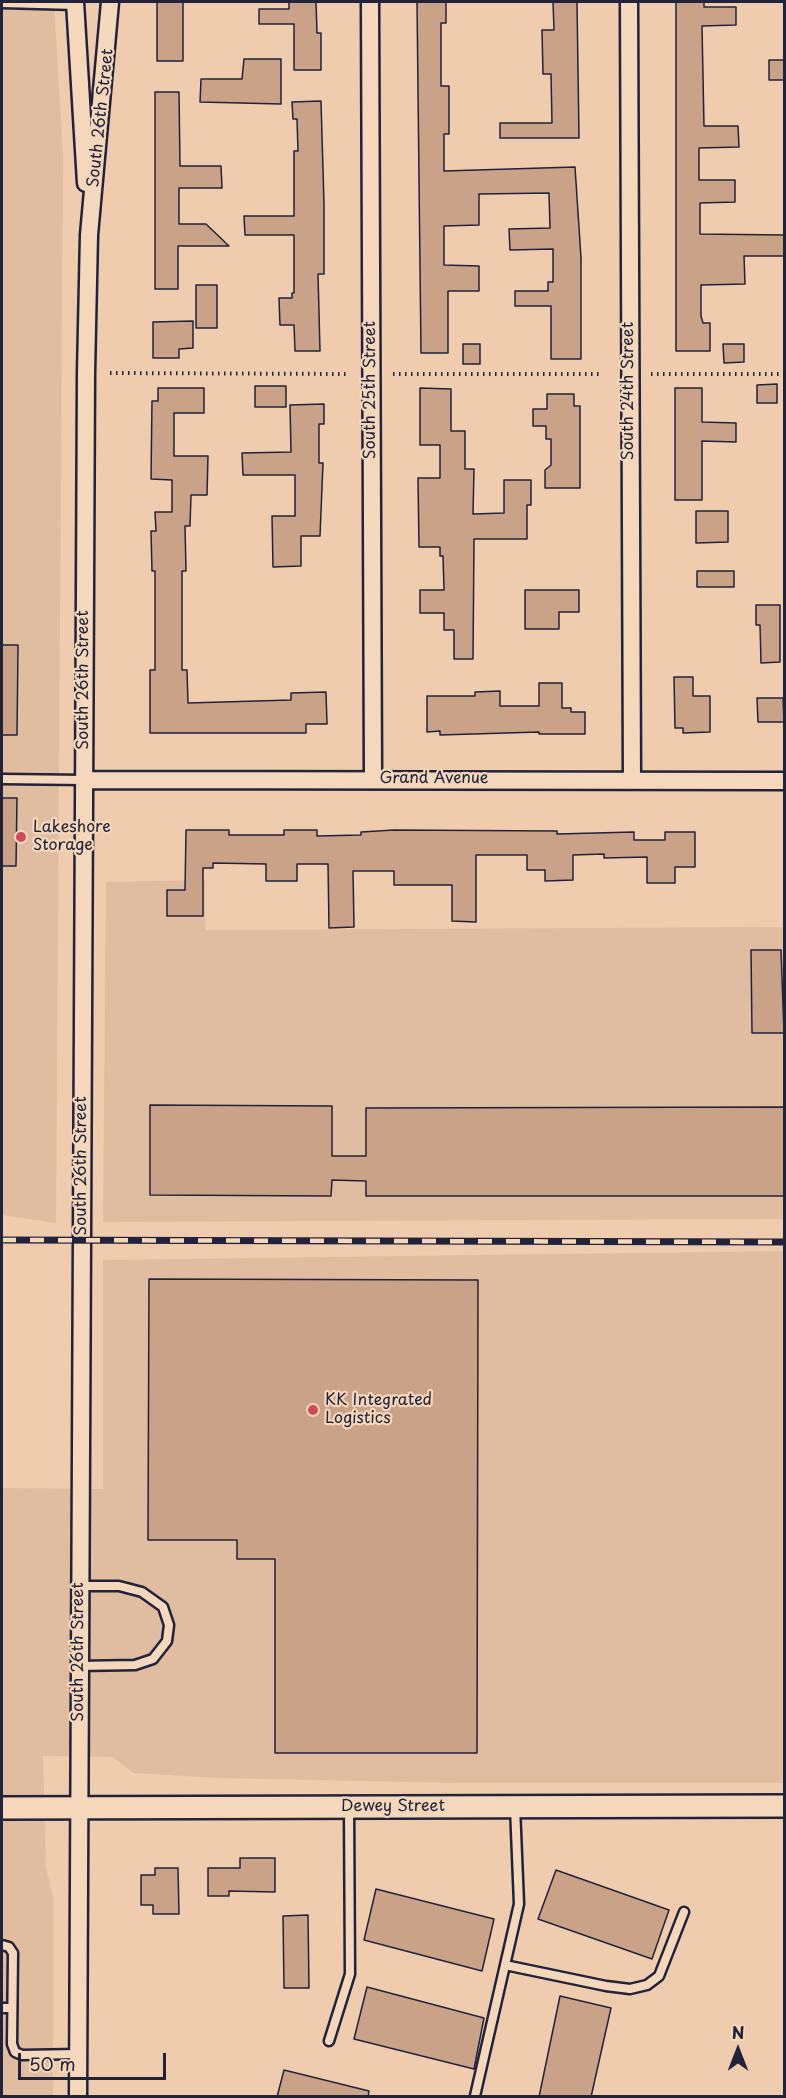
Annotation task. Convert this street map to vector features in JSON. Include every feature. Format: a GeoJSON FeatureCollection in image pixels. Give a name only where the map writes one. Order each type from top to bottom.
{"type":"FeatureCollection","features":[{"type":"Feature","properties":{"kind":"street","name":"South 26th Street"},"geometry":{"type":"LineString","coordinates":[[89,235],[111,2]]}},
{"type":"Feature","properties":{"kind":"street","name":"South 25th Street"},"geometry":{"type":"LineString","coordinates":[[370,2],[373,779]]}},
{"type":"Feature","properties":{"kind":"street","name":"South 24th Street"},"geometry":{"type":"LineString","coordinates":[[628,2],[632,780]]}},
{"type":"Feature","properties":{"kind":"street","name":"South 26th Street"},"geometry":{"type":"LineString","coordinates":[[75,3],[89,235],[79,1586],[78,2097]]}},
{"type":"Feature","properties":{"kind":"street","name":"Grand Avenue"},"geometry":{"type":"LineString","coordinates":[[84,780],[784,781]]}},
{"type":"Feature","properties":{"kind":"street","name":"Dewey Street"},"geometry":{"type":"LineString","coordinates":[[2,1808],[784,1806]]}},
{"type":"Feature","properties":{"kind":"lane"},"geometry":{"type":"LineString","coordinates":[[2,3],[75,3]]}},
{"type":"Feature","properties":{"kind":"lane"},"geometry":{"type":"LineString","coordinates":[[2,779],[84,780]]}},
{"type":"Feature","properties":{"kind":"lane"},"geometry":{"type":"LineString","coordinates":[[79,1586],[119,1586],[142,1592],[163,1607],[169,1625],[167,1641],[153,1659],[135,1665],[79,1666]]}},
{"type":"Feature","properties":{"kind":"lane"},"geometry":{"type":"LineString","coordinates":[[475,2097],[519,1904],[515,1806]]}},
{"type":"Feature","properties":{"kind":"lane"},"geometry":{"type":"LineString","coordinates":[[329,2041],[350,1974],[349,1807]]}},
{"type":"Feature","properties":{"kind":"lane"},"geometry":{"type":"LineString","coordinates":[[505,1965],[606,1986],[630,1989],[647,1985],[659,1976],[684,1912]]}},
{"type":"Feature","properties":{"kind":"lane"},"geometry":{"type":"LineString","coordinates":[[2,1945],[9,1947],[13,1953],[12,2044],[15,2052],[22,2055],[78,2054]]}},
{"type":"Feature","properties":{"kind":"lane"},"geometry":{"type":"LineString","coordinates":[[2,2008],[12,2008]]}},
{"type":"Feature","properties":{"kind":"path"},"geometry":{"type":"LineString","coordinates":[[111,373],[346,374]]}},
{"type":"Feature","properties":{"kind":"path"},"geometry":{"type":"LineString","coordinates":[[393,374],[602,374]]}},
{"type":"Feature","properties":{"kind":"path"},"geometry":{"type":"LineString","coordinates":[[651,374],[784,374]]}},
{"type":"Feature","properties":{"kind":"shaded area"},"geometry":{"type":"Polygon","coordinates":[[[2,2],[54,2],[63,157],[56,1223],[2,1215],[2,2]]]}},
{"type":"Feature","properties":{"kind":"shaded area"},"geometry":{"type":"Polygon","coordinates":[[[205,880],[205,930],[784,927],[784,1219],[103,1222],[106,882],[205,880]]]}},
{"type":"Feature","properties":{"kind":"shaded area"},"geometry":{"type":"Polygon","coordinates":[[[784,1251],[784,1783],[456,1783],[220,1778],[133,1773],[113,1757],[43,1756],[46,1868],[53,1898],[53,2096],[2,2096],[2,1488],[103,1489],[103,1260],[784,1251]]]}},
{"type":"Feature","properties":{"kind":"building"},"geometry":{"type":"Polygon","coordinates":[[[157,2],[183,2],[183,61],[157,61],[157,2]]]}},
{"type":"Feature","properties":{"kind":"building"},"geometry":{"type":"Polygon","coordinates":[[[289,2],[316,2],[317,33],[321,33],[321,70],[294,70],[294,24],[259,24],[259,9],[289,9],[289,2]]]}},
{"type":"Feature","properties":{"kind":"building"},"geometry":{"type":"Polygon","coordinates":[[[417,2],[446,2],[446,23],[441,23],[441,86],[449,86],[449,134],[444,134],[444,171],[575,167],[581,258],[581,359],[551,359],[551,306],[515,306],[515,291],[548,291],[548,282],[553,282],[553,249],[510,250],[509,229],[550,228],[549,193],[479,194],[479,225],[444,226],[444,265],[479,266],[479,291],[448,291],[448,353],[421,353],[417,2]]]}},
{"type":"Feature","properties":{"kind":"building"},"geometry":{"type":"Polygon","coordinates":[[[553,2],[577,2],[579,138],[500,138],[500,123],[552,123],[551,74],[543,74],[542,30],[554,30],[553,2]]]}},
{"type":"Feature","properties":{"kind":"building"},"geometry":{"type":"Polygon","coordinates":[[[676,2],[704,2],[704,7],[736,7],[736,25],[702,26],[704,126],[738,126],[739,147],[699,148],[699,180],[735,180],[735,202],[700,203],[700,234],[784,235],[784,256],[744,256],[745,284],[701,285],[701,316],[703,323],[710,323],[710,351],[676,351],[676,2]]]}},
{"type":"Feature","properties":{"kind":"building"},"geometry":{"type":"Polygon","coordinates":[[[244,59],[281,59],[281,104],[200,102],[201,79],[242,79],[244,59]]]}},
{"type":"Feature","properties":{"kind":"building"},"geometry":{"type":"Polygon","coordinates":[[[769,60],[784,60],[784,80],[769,80],[769,60]]]}},
{"type":"Feature","properties":{"kind":"building"},"geometry":{"type":"Polygon","coordinates":[[[155,92],[179,92],[180,166],[221,166],[222,188],[179,188],[179,224],[206,224],[229,246],[178,246],[178,289],[155,289],[155,92]]]}},
{"type":"Feature","properties":{"kind":"building"},"geometry":{"type":"Polygon","coordinates":[[[321,101],[324,274],[318,274],[320,351],[295,351],[294,325],[280,325],[279,298],[292,298],[292,293],[294,293],[294,235],[245,235],[244,216],[294,216],[294,151],[298,151],[297,119],[293,119],[292,102],[321,101]]]}},
{"type":"Feature","properties":{"kind":"building"},"geometry":{"type":"Polygon","coordinates":[[[196,285],[217,285],[217,328],[196,328],[196,285]]]}},
{"type":"Feature","properties":{"kind":"building"},"geometry":{"type":"Polygon","coordinates":[[[193,321],[193,348],[179,349],[179,358],[153,358],[153,322],[193,321]]]}},
{"type":"Feature","properties":{"kind":"building"},"geometry":{"type":"Polygon","coordinates":[[[463,344],[480,344],[480,364],[463,364],[463,344]]]}},
{"type":"Feature","properties":{"kind":"building"},"geometry":{"type":"Polygon","coordinates":[[[723,344],[744,344],[744,362],[724,363],[723,344]]]}},
{"type":"Feature","properties":{"kind":"building"},"geometry":{"type":"Polygon","coordinates":[[[777,384],[777,403],[757,403],[757,385],[777,384]]]}},
{"type":"Feature","properties":{"kind":"building"},"geometry":{"type":"Polygon","coordinates":[[[255,386],[286,386],[286,407],[255,407],[255,386]]]}},
{"type":"Feature","properties":{"kind":"building"},"geometry":{"type":"Polygon","coordinates":[[[158,388],[204,388],[204,413],[174,413],[174,456],[208,456],[207,495],[191,495],[190,526],[185,526],[186,571],[182,571],[182,670],[187,670],[188,703],[291,700],[291,693],[326,692],[327,724],[306,724],[306,733],[150,733],[150,670],[155,670],[155,571],[152,571],[151,531],[156,531],[155,512],[172,512],[172,480],[151,479],[152,401],[158,401],[158,388]]]}},
{"type":"Feature","properties":{"kind":"building"},"geometry":{"type":"Polygon","coordinates":[[[420,388],[451,389],[451,431],[465,431],[465,469],[474,469],[473,514],[504,513],[504,480],[531,480],[531,505],[527,505],[527,539],[474,539],[473,659],[454,659],[454,630],[444,630],[444,613],[420,613],[420,590],[444,590],[443,556],[440,556],[440,547],[419,547],[418,478],[440,478],[440,445],[420,445],[420,388]]]}},
{"type":"Feature","properties":{"kind":"building"},"geometry":{"type":"Polygon","coordinates":[[[675,388],[702,388],[702,422],[736,423],[736,442],[702,441],[702,500],[675,500],[675,388]]]}},
{"type":"Feature","properties":{"kind":"building"},"geometry":{"type":"Polygon","coordinates":[[[547,394],[574,394],[574,406],[580,406],[580,488],[545,488],[545,470],[551,465],[551,439],[546,439],[546,426],[533,426],[533,409],[547,409],[547,394]]]}},
{"type":"Feature","properties":{"kind":"building"},"geometry":{"type":"Polygon","coordinates":[[[324,404],[324,424],[319,424],[319,463],[323,463],[320,536],[301,536],[301,566],[273,567],[272,516],[295,516],[295,475],[243,475],[242,453],[291,452],[290,405],[324,404]]]}},
{"type":"Feature","properties":{"kind":"building"},"geometry":{"type":"Polygon","coordinates":[[[696,511],[728,511],[728,542],[696,543],[696,511]]]}},
{"type":"Feature","properties":{"kind":"building"},"geometry":{"type":"Polygon","coordinates":[[[697,571],[734,571],[734,587],[697,587],[697,571]]]}},
{"type":"Feature","properties":{"kind":"building"},"geometry":{"type":"Polygon","coordinates":[[[525,590],[579,590],[579,612],[559,612],[559,629],[525,629],[525,590]]]}},
{"type":"Feature","properties":{"kind":"building"},"geometry":{"type":"Polygon","coordinates":[[[756,605],[780,605],[780,662],[761,663],[760,625],[756,625],[756,605]]]}},
{"type":"Feature","properties":{"kind":"building"},"geometry":{"type":"Polygon","coordinates":[[[2,645],[18,645],[17,735],[2,735],[2,645]]]}},
{"type":"Feature","properties":{"kind":"building"},"geometry":{"type":"Polygon","coordinates":[[[674,677],[693,677],[693,696],[710,696],[710,732],[683,733],[683,728],[675,728],[674,677]]]}},
{"type":"Feature","properties":{"kind":"building"},"geometry":{"type":"Polygon","coordinates":[[[539,683],[562,683],[562,708],[571,708],[571,712],[585,712],[585,734],[539,734],[539,732],[440,735],[440,731],[427,732],[427,696],[475,696],[475,692],[500,691],[500,706],[539,706],[539,683]]]}},
{"type":"Feature","properties":{"kind":"building"},"geometry":{"type":"Polygon","coordinates":[[[757,698],[783,698],[784,722],[758,722],[757,698]]]}},
{"type":"Feature","properties":{"kind":"building"},"geometry":{"type":"Polygon","coordinates":[[[2,798],[17,798],[16,866],[2,866],[2,798]]]}},
{"type":"Feature","properties":{"kind":"building"},"geometry":{"type":"Polygon","coordinates":[[[186,830],[229,830],[229,835],[284,835],[284,830],[317,830],[317,836],[361,835],[361,832],[394,830],[557,831],[557,834],[634,832],[634,840],[665,840],[665,832],[695,832],[695,867],[675,867],[675,883],[647,883],[647,857],[604,858],[604,854],[573,855],[573,880],[545,881],[545,870],[527,870],[527,855],[476,855],[476,922],[452,921],[452,885],[394,885],[394,871],[353,871],[354,927],[329,928],[328,864],[297,864],[297,881],[266,881],[266,864],[213,863],[213,868],[203,868],[203,916],[167,916],[167,890],[185,890],[186,830]]]}},
{"type":"Feature","properties":{"kind":"building"},"geometry":{"type":"Polygon","coordinates":[[[751,950],[781,950],[784,1033],[752,1033],[751,950]]]}},
{"type":"Feature","properties":{"kind":"building"},"geometry":{"type":"Polygon","coordinates":[[[150,1105],[332,1106],[332,1156],[366,1156],[366,1108],[784,1107],[784,1196],[366,1196],[366,1181],[332,1180],[331,1196],[150,1195],[150,1105]]]}},
{"type":"Feature","properties":{"kind":"building","name":"KK Integrated Logistics"},"geometry":{"type":"Polygon","coordinates":[[[149,1279],[478,1280],[477,1753],[275,1753],[275,1559],[237,1559],[237,1540],[148,1540],[149,1279]]]}},
{"type":"Feature","properties":{"kind":"building"},"geometry":{"type":"Polygon","coordinates":[[[240,1858],[275,1858],[275,1892],[229,1891],[229,1896],[208,1896],[208,1868],[240,1868],[240,1858]]]}},
{"type":"Feature","properties":{"kind":"building"},"geometry":{"type":"Polygon","coordinates":[[[155,1868],[178,1868],[179,1914],[153,1914],[153,1905],[141,1905],[141,1875],[155,1875],[155,1868]]]}},
{"type":"Feature","properties":{"kind":"building"},"geometry":{"type":"Polygon","coordinates":[[[556,1870],[669,1910],[652,1959],[538,1919],[556,1870]]]}},
{"type":"Feature","properties":{"kind":"building"},"geometry":{"type":"Polygon","coordinates":[[[376,1889],[494,1919],[482,1971],[364,1940],[376,1889]]]}},
{"type":"Feature","properties":{"kind":"building"},"geometry":{"type":"Polygon","coordinates":[[[308,1915],[309,1988],[284,1988],[283,1916],[308,1915]]]}},
{"type":"Feature","properties":{"kind":"building"},"geometry":{"type":"Polygon","coordinates":[[[367,1987],[484,2018],[474,2069],[354,2039],[367,1987]]]}},
{"type":"Feature","properties":{"kind":"building"},"geometry":{"type":"Polygon","coordinates":[[[560,1996],[611,2008],[591,2097],[539,2097],[560,1996]]]}},
{"type":"Feature","properties":{"kind":"building"},"geometry":{"type":"Polygon","coordinates":[[[284,2070],[369,2091],[368,2097],[277,2097],[284,2070]]]}},
{"type":"Feature","properties":{"kind":"railway"},"geometry":{"type":"LineString","coordinates":[[2,1240],[784,1242]]}},
{"type":"Feature","properties":{"kind":"place","name":"Lakeshore Storage"},"geometry":{"type":"Point","coordinates":[21,837]}},
{"type":"Feature","properties":{"kind":"place","name":"KK Integrated Logistics"},"geometry":{"type":"Point","coordinates":[313,1410]}}]}
